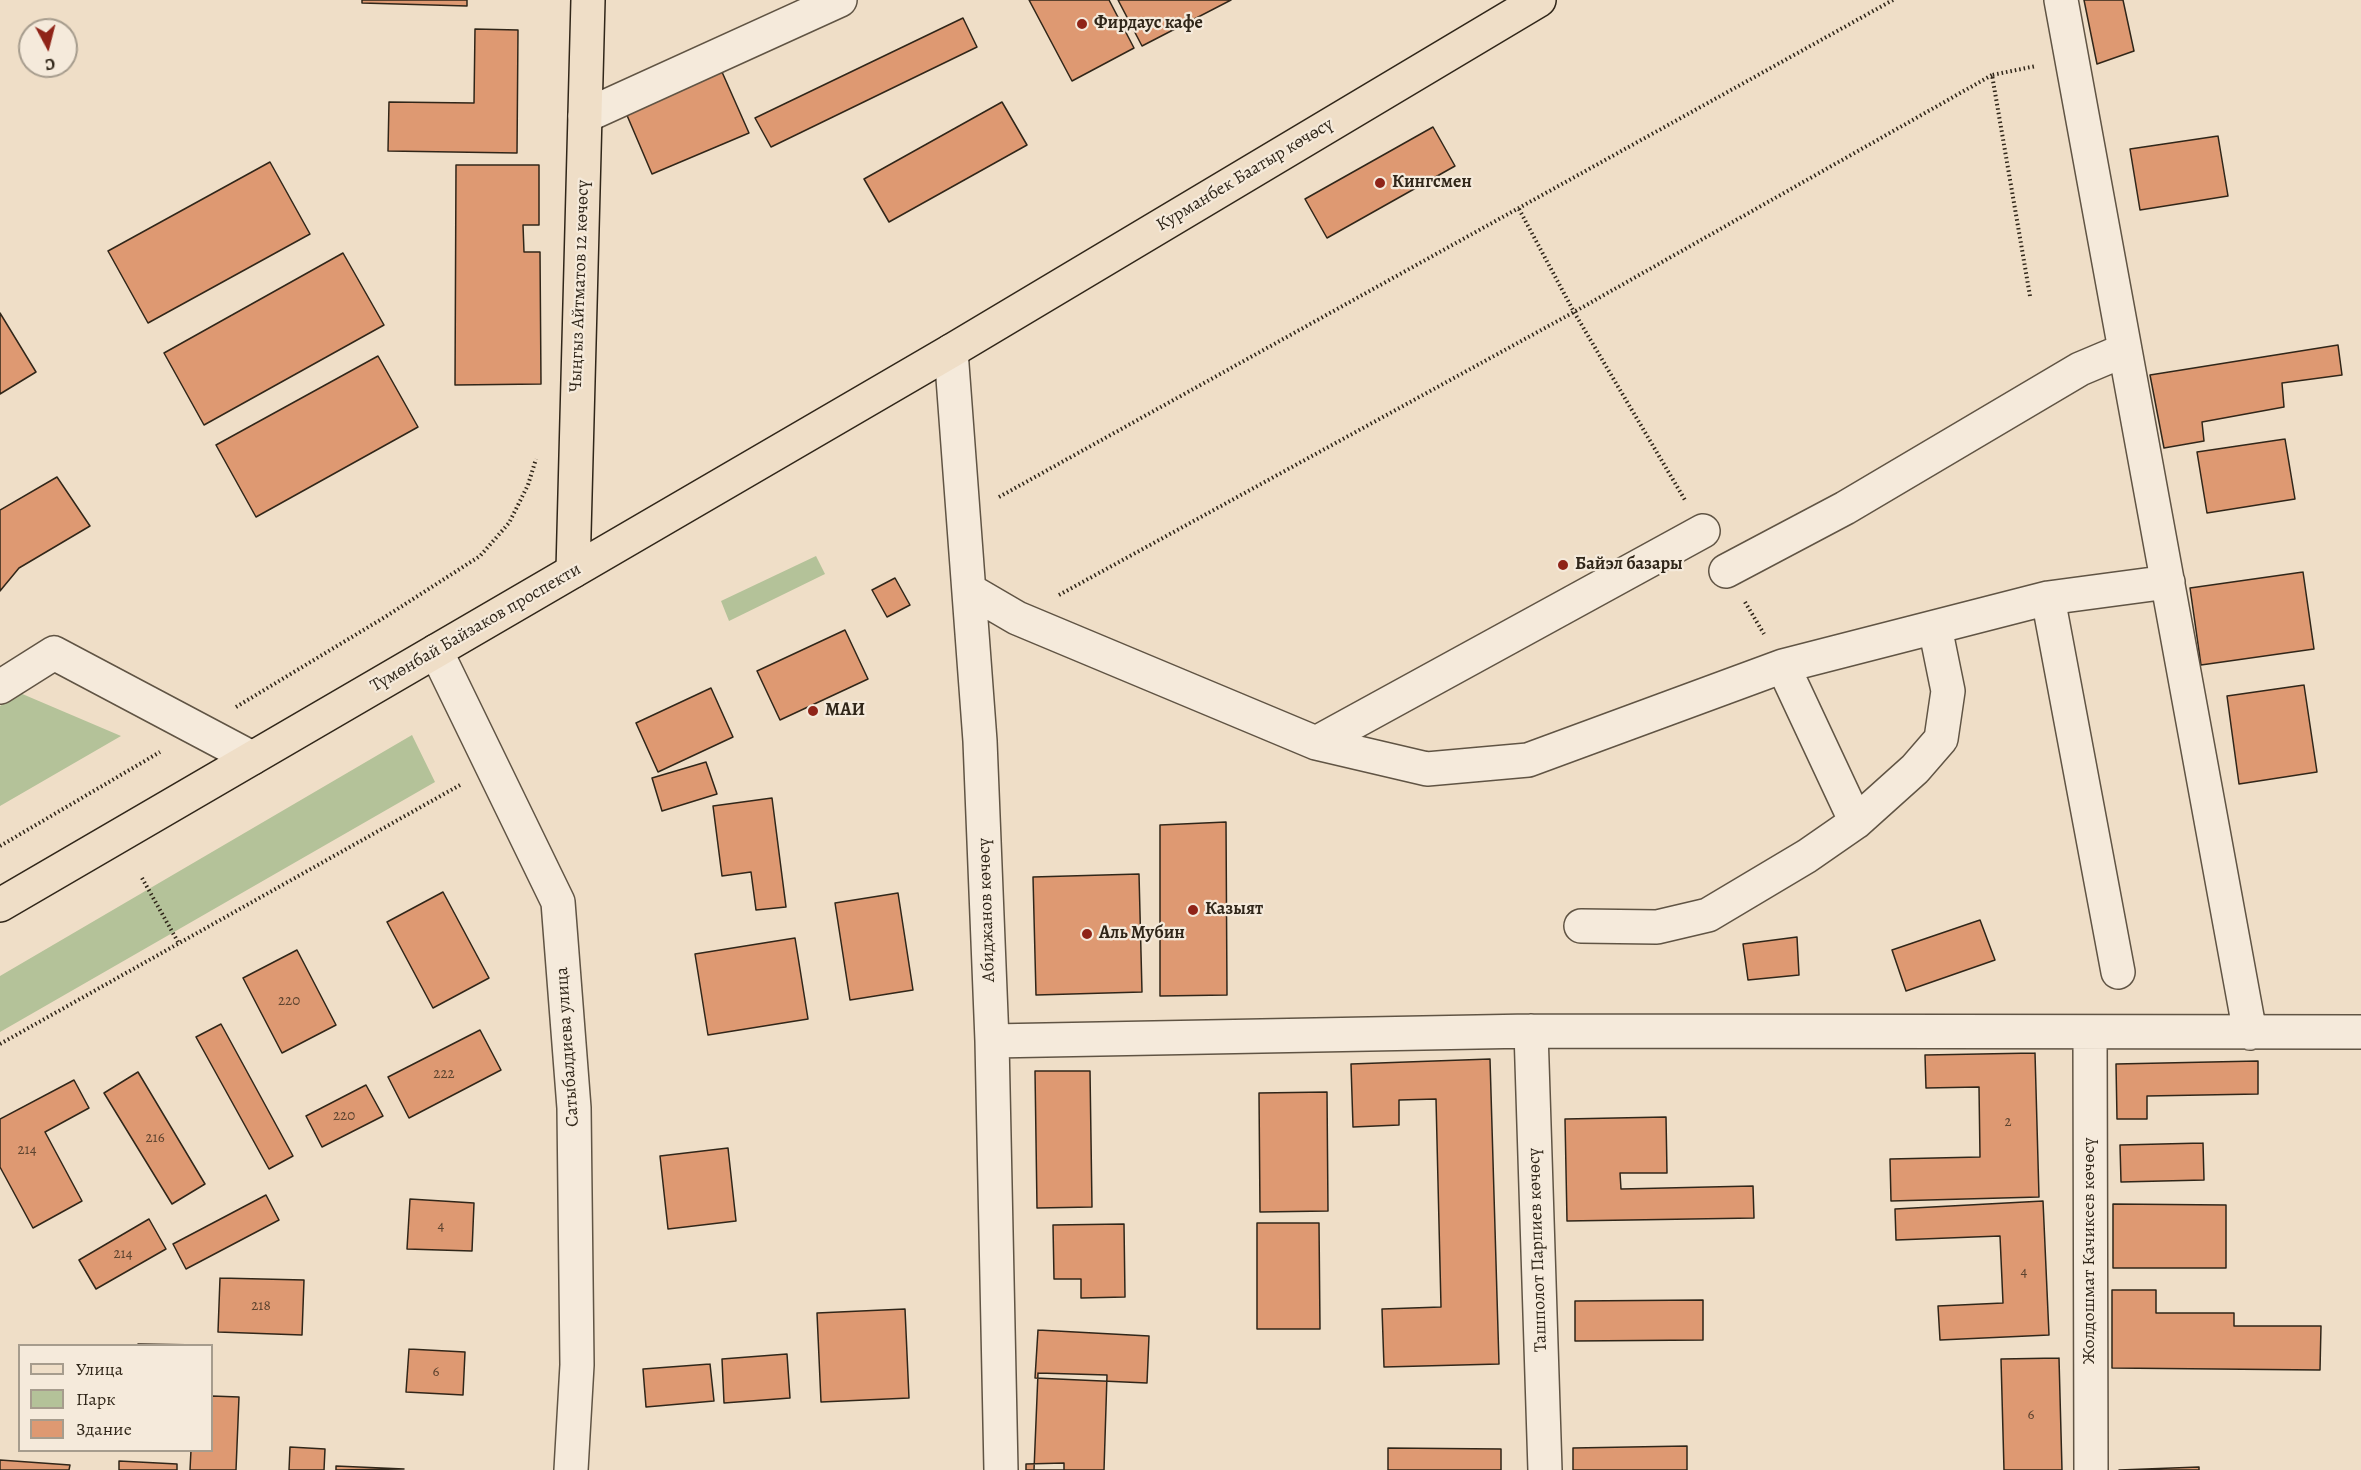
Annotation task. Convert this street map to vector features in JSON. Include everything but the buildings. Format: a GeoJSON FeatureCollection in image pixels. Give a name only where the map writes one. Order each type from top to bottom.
{"type":"FeatureCollection","features":[{"type":"Feature","properties":{"kind":"main road","name":"Чыңгыз Айтматов 12 көчөсү"},"geometry":{"type":"LineString","coordinates":[[573,571],[588,0]]}},
{"type":"Feature","properties":{"kind":"main road","name":"Курманбек Баатыр көчөсү"},"geometry":{"type":"LineString","coordinates":[[951,351],[1539,0]]}},
{"type":"Feature","properties":{"kind":"main road","name":"Түмөнбай Байзаков проспекти"},"geometry":{"type":"LineString","coordinates":[[0,905],[951,351]]}},
{"type":"Feature","properties":{"kind":"street"},"geometry":{"type":"LineString","coordinates":[[585,116],[840,0]]}},
{"type":"Feature","properties":{"kind":"street"},"geometry":{"type":"LineString","coordinates":[[2061,0],[2250,1033]]}},
{"type":"Feature","properties":{"kind":"street"},"geometry":{"type":"LineString","coordinates":[[1726,571],[1845,508],[2080,369],[2125,350]]}},
{"type":"Feature","properties":{"kind":"street","name":"Абиджанов көчөсү"},"geometry":{"type":"LineString","coordinates":[[951,351],[980,741],[992,1041],[1001,1470]]}},
{"type":"Feature","properties":{"kind":"street"},"geometry":{"type":"LineString","coordinates":[[1316,744],[1703,531]]}},
{"type":"Feature","properties":{"kind":"street"},"geometry":{"type":"LineString","coordinates":[[969,590],[1017,618],[1316,744],[1427,769],[1528,760],[1782,666],[2048,598],[2168,582]]}},
{"type":"Feature","properties":{"kind":"street"},"geometry":{"type":"LineString","coordinates":[[2048,598],[2118,972]]}},
{"type":"Feature","properties":{"kind":"street"},"geometry":{"type":"LineString","coordinates":[[1581,926],[1657,927],[1708,915],[1807,856],[1856,822],[1915,769],[1941,739],[1948,691],[1935,627]]}},
{"type":"Feature","properties":{"kind":"street","name":"Сатыбалдиева улица"},"geometry":{"type":"LineString","coordinates":[[436,651],[558,902],[574,1108],[577,1365],[571,1470]]}},
{"type":"Feature","properties":{"kind":"street"},"geometry":{"type":"LineString","coordinates":[[0,687],[54,653],[252,758]]}},
{"type":"Feature","properties":{"kind":"street"},"geometry":{"type":"LineString","coordinates":[[1782,666],[1856,822]]}},
{"type":"Feature","properties":{"kind":"street"},"geometry":{"type":"LineString","coordinates":[[992,1041],[1532,1031],[2361,1032]]}},
{"type":"Feature","properties":{"kind":"street","name":"Ташполот Парпиев көчөсү"},"geometry":{"type":"LineString","coordinates":[[1532,1031],[1545,1470]]}},
{"type":"Feature","properties":{"kind":"street","name":"Жолдошмат Качикеев көчөсү"},"geometry":{"type":"LineString","coordinates":[[2090,1032],[2091,1470]]}},
{"type":"Feature","properties":{"kind":"path"},"geometry":{"type":"LineString","coordinates":[[989,502],[1893,0]]}},
{"type":"Feature","properties":{"kind":"path"},"geometry":{"type":"LineString","coordinates":[[1017,618],[1574,312],[1992,75],[2044,64]]}},
{"type":"Feature","properties":{"kind":"path"},"geometry":{"type":"LineString","coordinates":[[1992,75],[2030,296]]}},
{"type":"Feature","properties":{"kind":"path"},"geometry":{"type":"LineString","coordinates":[[1519,209],[1574,312],[1703,531]]}},
{"type":"Feature","properties":{"kind":"path"},"geometry":{"type":"LineString","coordinates":[[0,846],[199,730],[385,617],[480,556],[509,523],[528,486],[537,456]]}},
{"type":"Feature","properties":{"kind":"path"},"geometry":{"type":"LineString","coordinates":[[1726,571],[1782,666]]}},
{"type":"Feature","properties":{"kind":"path"},"geometry":{"type":"LineString","coordinates":[[0,1044],[492,767]]}},
{"type":"Feature","properties":{"kind":"path"},"geometry":{"type":"LineString","coordinates":[[142,878],[178,942]]}},
{"type":"Feature","properties":{"kind":"green space"},"geometry":{"type":"Polygon","coordinates":[[[816,556],[825,574],[729,621],[721,601],[816,556]]]}},
{"type":"Feature","properties":{"kind":"green space"},"geometry":{"type":"Polygon","coordinates":[[[20,693],[121,736],[0,806],[0,706],[20,693]]]}},
{"type":"Feature","properties":{"kind":"green space"},"geometry":{"type":"Polygon","coordinates":[[[412,735],[435,782],[0,1032],[0,976],[412,735]]]}},
{"type":"Feature","properties":{"kind":"place","name":"Фирдаус кафе"},"geometry":{"type":"Point","coordinates":[1082,24]}},
{"type":"Feature","properties":{"kind":"place","name":"Кингсмен"},"geometry":{"type":"Point","coordinates":[1380,183]}},
{"type":"Feature","properties":{"kind":"place","name":"Байэл базары"},"geometry":{"type":"Point","coordinates":[1563,565]}},
{"type":"Feature","properties":{"kind":"place","name":"МАИ"},"geometry":{"type":"Point","coordinates":[813,711]}},
{"type":"Feature","properties":{"kind":"place","name":"Казыят"},"geometry":{"type":"Point","coordinates":[1193,910]}},
{"type":"Feature","properties":{"kind":"place","name":"Аль Мубин"},"geometry":{"type":"Point","coordinates":[1087,934]}}]}
